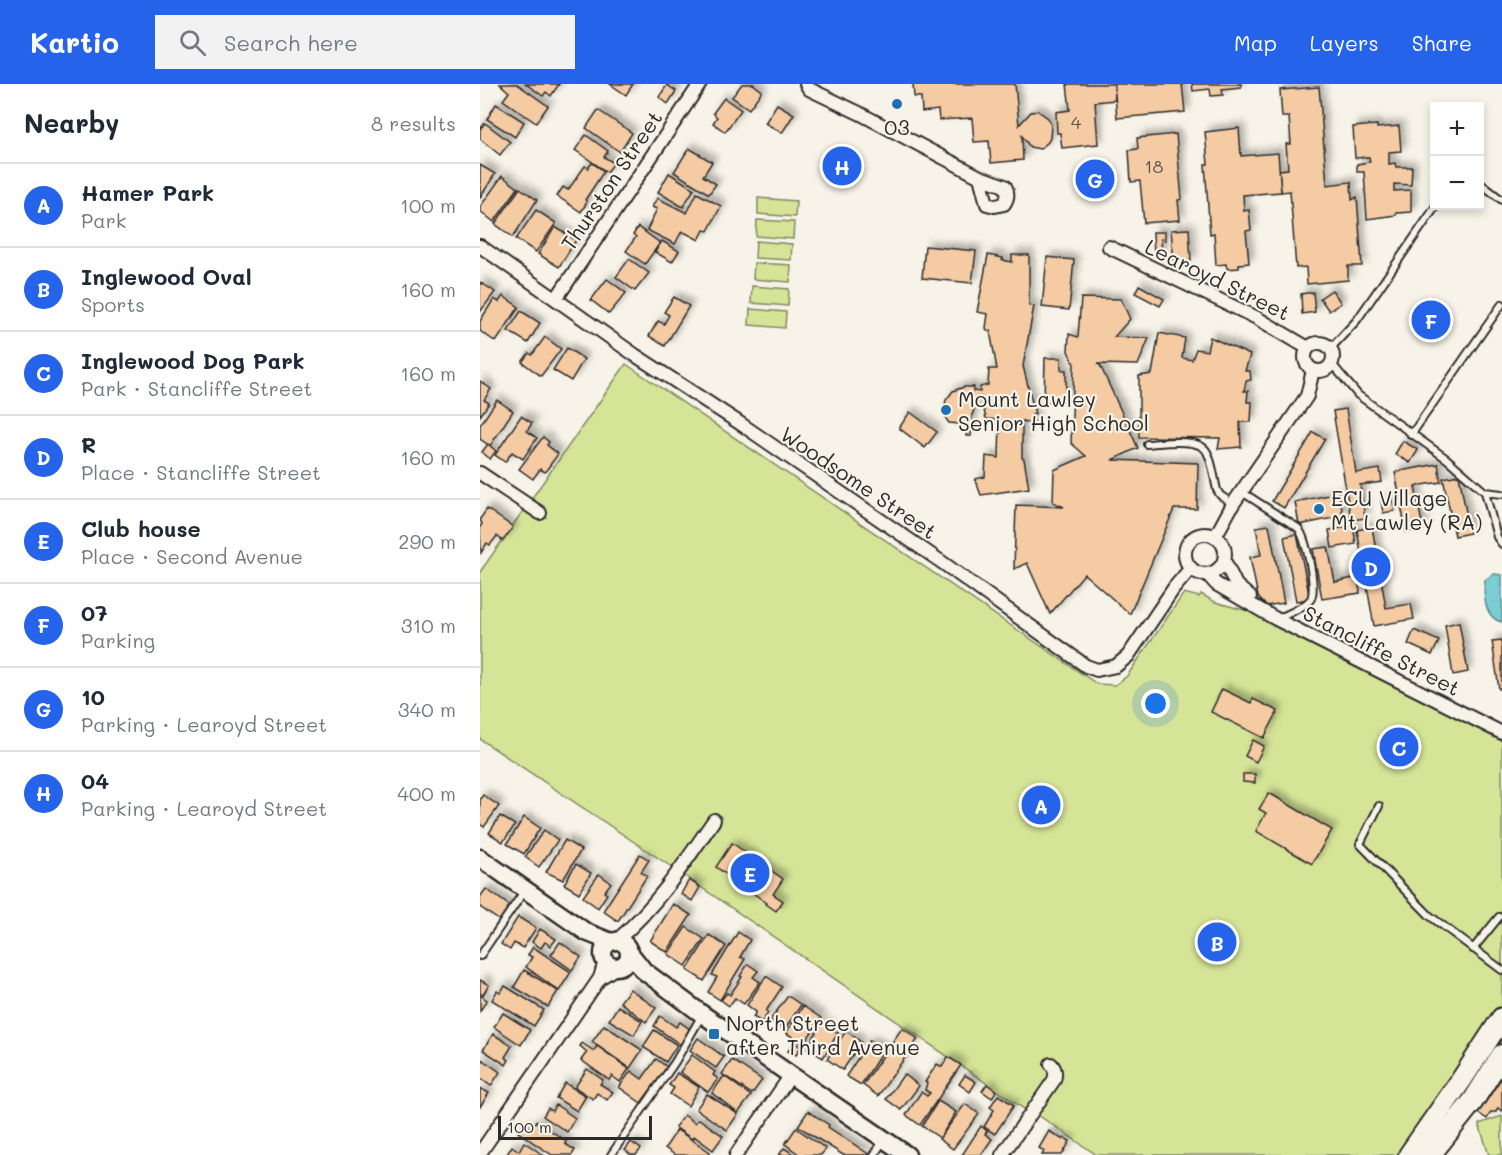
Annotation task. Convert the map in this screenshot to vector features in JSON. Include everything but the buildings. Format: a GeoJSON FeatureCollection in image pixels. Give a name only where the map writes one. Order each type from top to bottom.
{"type":"FeatureCollection","features":[{"type":"Feature","properties":{"kind":"main road"},"geometry":{"type":"LineString","coordinates":[[480,858],[907,1155]]}},
{"type":"Feature","properties":{"kind":"main road"},"geometry":{"type":"LineString","coordinates":[[1409,1155],[1494,1041],[1502,1018]]}},
{"type":"Feature","properties":{"kind":"main road"},"geometry":{"type":"LineString","coordinates":[[1430,1155],[1473,1101],[1502,1055]]}},
{"type":"Feature","properties":{"kind":"street","name":"Thurston Street"},"geometry":{"type":"LineString","coordinates":[[556,299],[700,84]]}},
{"type":"Feature","properties":{"kind":"street"},"geometry":{"type":"LineString","coordinates":[[806,84],[809,89],[980,177]]}},
{"type":"Feature","properties":{"kind":"street","name":"Woodsome Street"},"geometry":{"type":"LineString","coordinates":[[480,246],[635,355],[741,424],[943,562],[1086,666],[1097,670],[1116,666],[1128,656],[1174,588],[1191,568]]}},
{"type":"Feature","properties":{"kind":"street","name":"Learoyd Street"},"geometry":{"type":"LineString","coordinates":[[1109,247],[1257,318],[1308,348]]}},
{"type":"Feature","properties":{"kind":"street"},"geometry":{"type":"LineString","coordinates":[[1319,343],[1330,348],[1334,356],[1332,364],[1326,370],[1313,370],[1305,360],[1308,348],[1319,343]]}},
{"type":"Feature","properties":{"kind":"street"},"geometry":{"type":"LineString","coordinates":[[1191,568],[1186,557],[1188,545],[1197,536],[1215,537],[1233,504],[1307,396],[1313,370]]}},
{"type":"Feature","properties":{"kind":"street"},"geometry":{"type":"LineString","coordinates":[[480,473],[540,513]]}},
{"type":"Feature","properties":{"kind":"street","name":"Stancliffe Street"},"geometry":{"type":"LineString","coordinates":[[1215,537],[1223,546],[1224,560],[1236,585],[1276,619]]}},
{"type":"Feature","properties":{"kind":"street"},"geometry":{"type":"LineString","coordinates":[[1207,574],[1216,571],[1224,560]]}},
{"type":"Feature","properties":{"kind":"street","name":"Stancliffe Street"},"geometry":{"type":"LineString","coordinates":[[1191,568],[1200,574],[1207,574],[1216,584],[1276,619],[1502,733]]}},
{"type":"Feature","properties":{"kind":"street"},"geometry":{"type":"LineString","coordinates":[[480,1153],[636,924],[679,872],[714,820]]}},
{"type":"Feature","properties":{"kind":"street"},"geometry":{"type":"LineString","coordinates":[[1002,1155],[1054,1080],[1056,1075],[1051,1064]]}},
{"type":"Feature","properties":{"kind":"street"},"geometry":{"type":"LineString","coordinates":[[736,1155],[791,1075]]}},
{"type":"Feature","properties":{"kind":"lane"},"geometry":{"type":"LineString","coordinates":[[1484,187],[1502,200]]}},
{"type":"Feature","properties":{"kind":"lane"},"geometry":{"type":"LineString","coordinates":[[1330,348],[1357,320],[1433,210]]}},
{"type":"Feature","properties":{"kind":"lane"},"geometry":{"type":"LineString","coordinates":[[1411,435],[1502,304]]}},
{"type":"Feature","properties":{"kind":"lane"},"geometry":{"type":"LineString","coordinates":[[1332,364],[1358,395],[1447,459],[1485,492],[1497,537],[1502,544]]}},
{"type":"Feature","properties":{"kind":"lane"},"geometry":{"type":"LineString","coordinates":[[1147,444],[1193,443],[1202,446],[1207,451],[1217,490],[1233,504]]}},
{"type":"Feature","properties":{"kind":"lane"},"geometry":{"type":"LineString","coordinates":[[1242,492],[1298,528],[1303,535],[1314,587],[1313,596],[1309,602],[1276,619]]}},
{"type":"Feature","properties":{"kind":"lane"},"geometry":{"type":"LineString","coordinates":[[1485,492],[1502,494]]}},
{"type":"Feature","properties":{"kind":"lane"},"geometry":{"type":"LineString","coordinates":[[1379,806],[1360,844],[1430,916],[1502,970]]}},
{"type":"Feature","properties":{"kind":"lane"},"geometry":{"type":"LineString","coordinates":[[480,956],[526,889]]}},
{"type":"Feature","properties":{"kind":"lane"},"geometry":{"type":"LineString","coordinates":[[1473,949],[1499,917]]}},
{"type":"Feature","properties":{"kind":"lane"},"geometry":{"type":"LineString","coordinates":[[611,1155],[675,1062],[702,1014]]}},
{"type":"Feature","properties":{"kind":"lane"},"geometry":{"type":"LineString","coordinates":[[874,1155],[885,1139]]}},
{"type":"Feature","properties":{"kind":"green space"},"geometry":{"type":"Polygon","coordinates":[[[758,198],[796,201],[795,217],[758,214],[758,198]]]}},
{"type":"Feature","properties":{"kind":"green space"},"geometry":{"type":"Polygon","coordinates":[[[757,220],[794,222],[793,239],[756,236],[757,220]]]}},
{"type":"Feature","properties":{"kind":"green space"},"geometry":{"type":"Polygon","coordinates":[[[756,241],[792,244],[791,260],[755,258],[756,241]]]}},
{"type":"Feature","properties":{"kind":"green space"},"geometry":{"type":"Polygon","coordinates":[[[754,263],[791,265],[790,282],[753,279],[754,263]]]}},
{"type":"Feature","properties":{"kind":"green space"},"geometry":{"type":"Polygon","coordinates":[[[752,286],[789,289],[788,306],[751,303],[752,286]]]}},
{"type":"Feature","properties":{"kind":"green space"},"geometry":{"type":"Polygon","coordinates":[[[750,309],[786,312],[785,328],[749,325],[750,309]]]}},
{"type":"Feature","properties":{"kind":"green space"},"geometry":{"type":"Polygon","coordinates":[[[626,364],[1097,684],[1115,685],[1127,676],[1184,593],[1199,597],[1201,594],[1215,602],[1276,619],[1502,735],[1502,1006],[1399,1155],[1097,1155],[1032,1111],[1030,1113],[679,872],[480,739],[480,572],[626,364]]]}},
{"type":"Feature","properties":{"kind":"green space"},"geometry":{"type":"Polygon","coordinates":[[[1502,1116],[1502,1155],[1489,1155],[1479,1124],[1502,1116]]]}},
{"type":"Feature","properties":{"kind":"water"},"geometry":{"type":"Polygon","coordinates":[[[1494,574],[1502,575],[1502,622],[1491,616],[1486,605],[1485,580],[1494,574]]]}},
{"type":"Feature","properties":{"kind":"place","name":"03"},"geometry":{"type":"Point","coordinates":[897,104]}},
{"type":"Feature","properties":{"kind":"place","name":"04"},"geometry":{"type":"Point","coordinates":[842,166]}},
{"type":"Feature","properties":{"kind":"place","name":"10"},"geometry":{"type":"Point","coordinates":[1095,179]}},
{"type":"Feature","properties":{"kind":"place","name":"07"},"geometry":{"type":"Point","coordinates":[1431,320]}},
{"type":"Feature","properties":{"kind":"place","name":"Mount Lawley Senior High School"},"geometry":{"type":"Point","coordinates":[946,410]}},
{"type":"Feature","properties":{"kind":"place","name":"ECU Village Mt Lawley (RA)"},"geometry":{"type":"Point","coordinates":[1319,509]}},
{"type":"Feature","properties":{"kind":"place","name":"R"},"geometry":{"type":"Point","coordinates":[1371,567]}},
{"type":"Feature","properties":{"kind":"place","name":"Inglewood Dog Park"},"geometry":{"type":"Point","coordinates":[1399,747]}},
{"type":"Feature","properties":{"kind":"place","name":"Hamer Park"},"geometry":{"type":"Point","coordinates":[1041,805]}},
{"type":"Feature","properties":{"kind":"place","name":"Club house"},"geometry":{"type":"Point","coordinates":[750,873]}},
{"type":"Feature","properties":{"kind":"place","name":"Inglewood Oval"},"geometry":{"type":"Point","coordinates":[1217,942]}},
{"type":"Feature","properties":{"kind":"place","name":"North Street after Third Avenue"},"geometry":{"type":"Point","coordinates":[714,1034]}}]}
